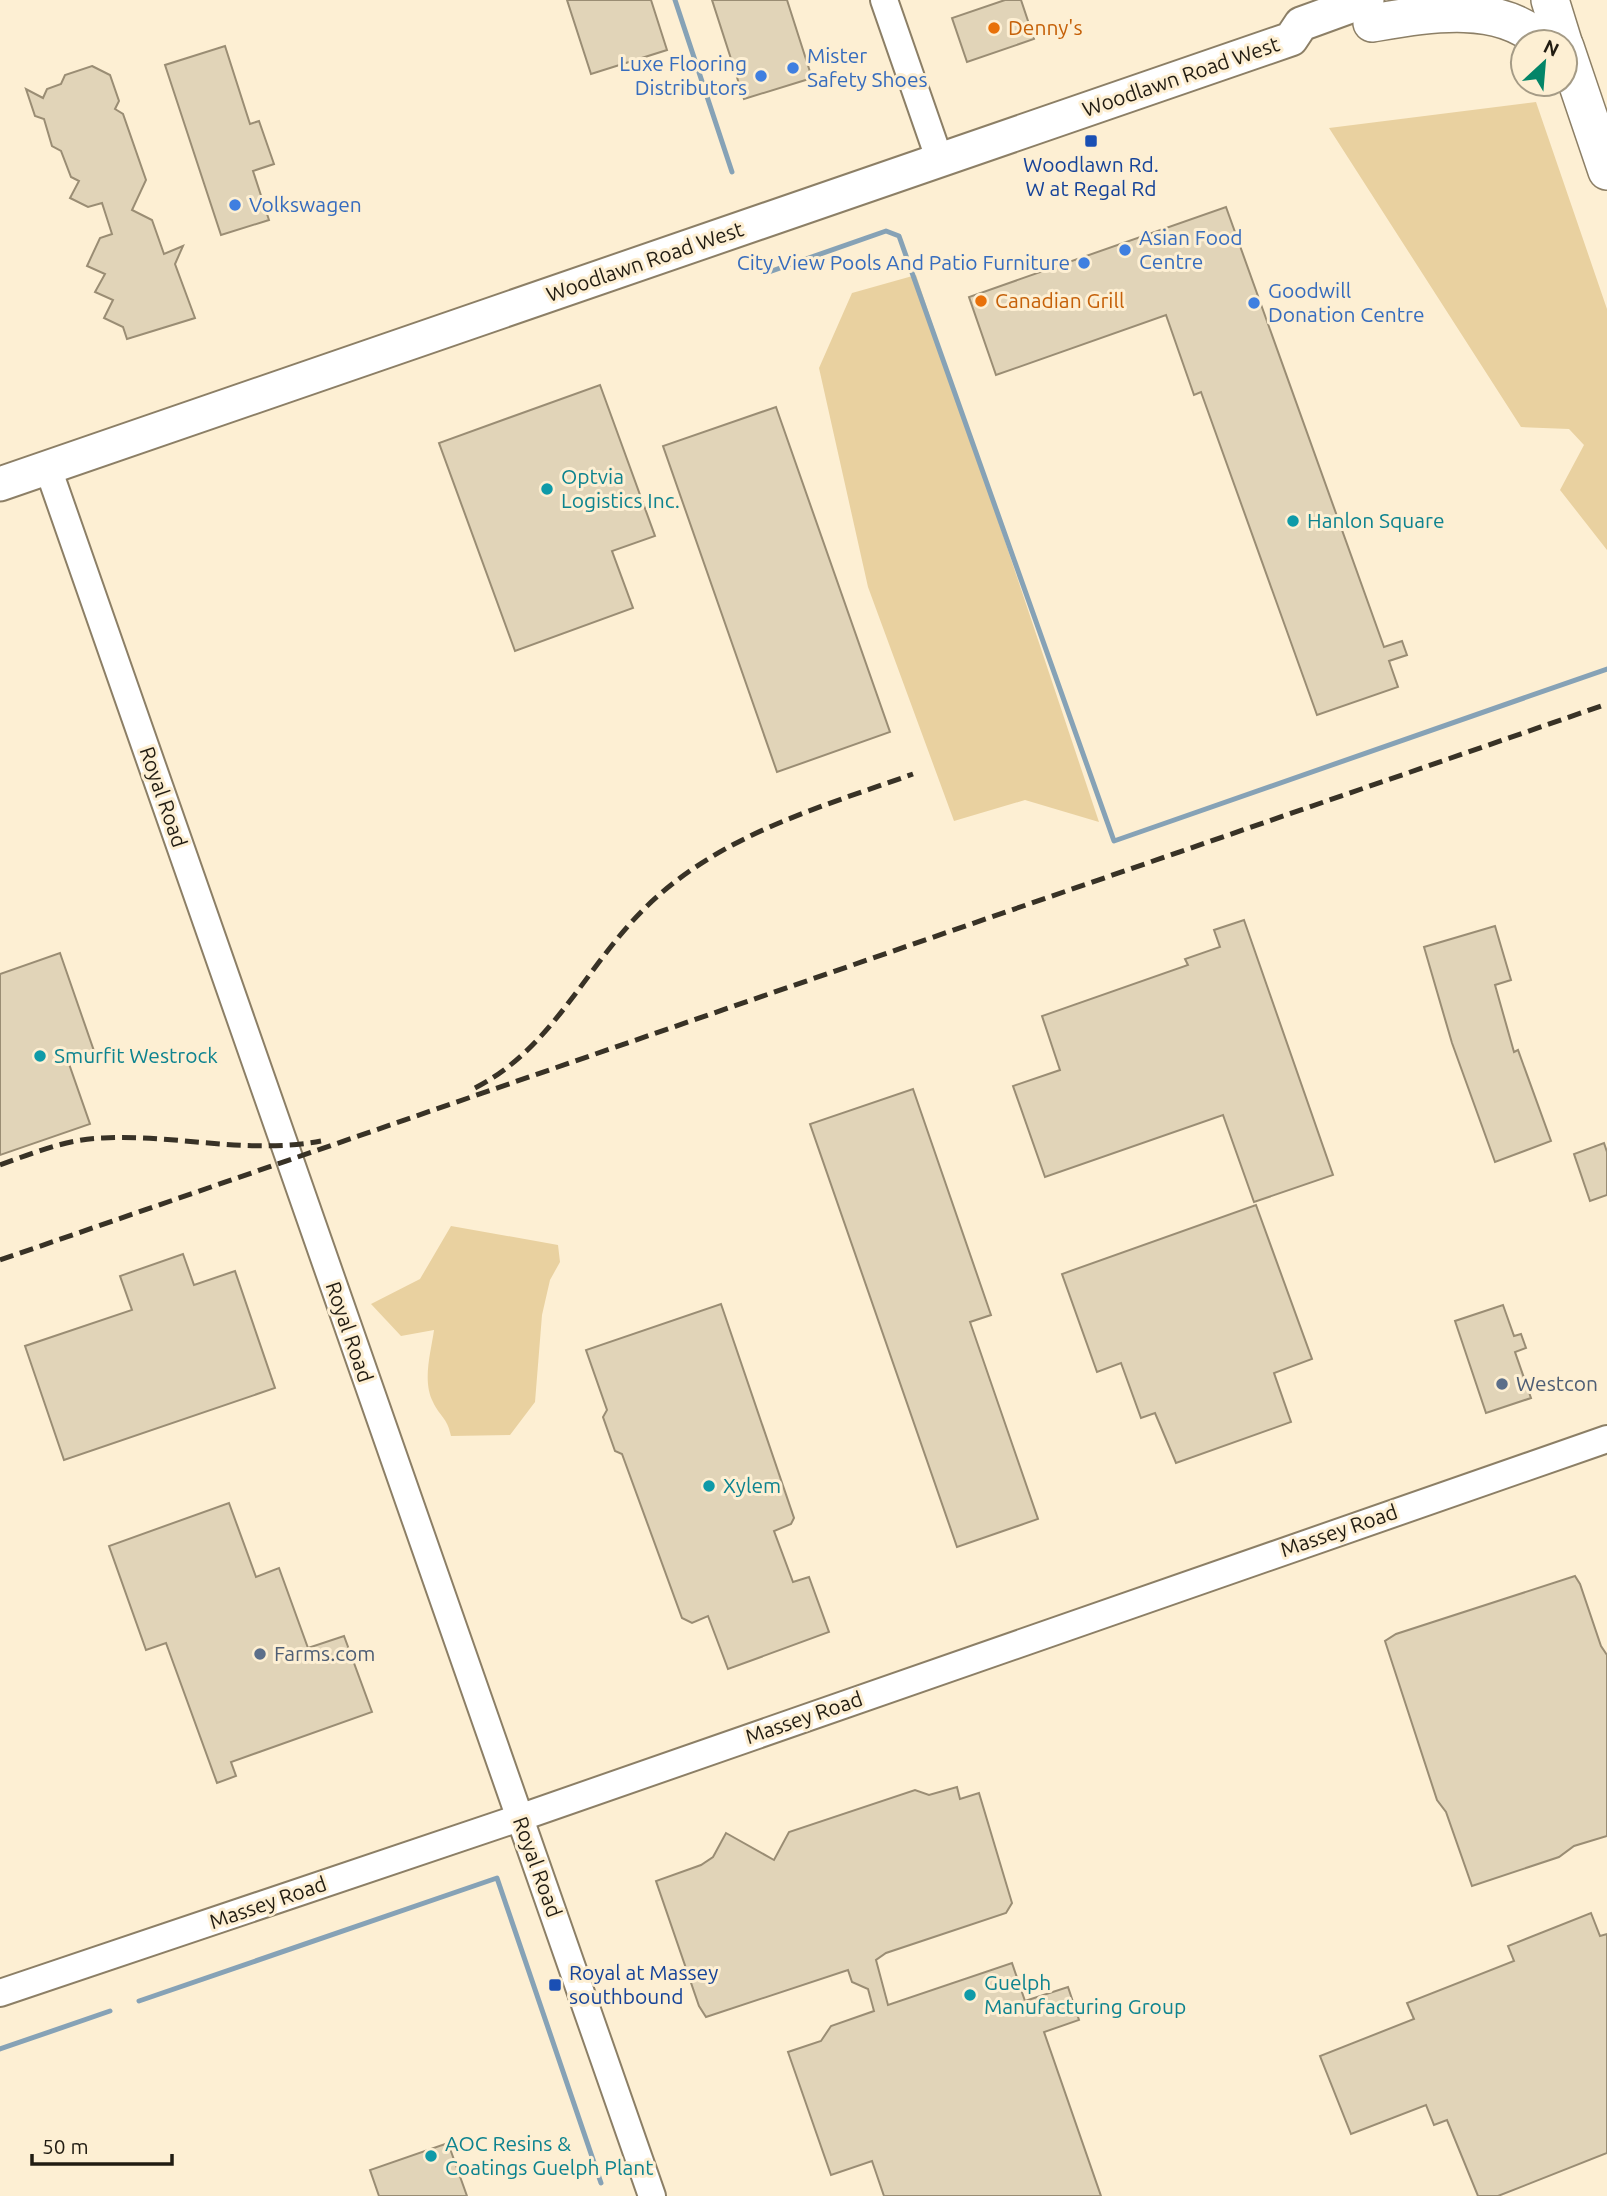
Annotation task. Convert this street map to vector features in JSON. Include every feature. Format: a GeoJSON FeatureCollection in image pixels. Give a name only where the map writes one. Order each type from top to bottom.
{"type":"FeatureCollection","features":[{"type":"Feature","properties":{"kind":"highway"},"geometry":{"type":"LineString","coordinates":[[1550,0],[1559,28]]}},
{"type":"Feature","properties":{"kind":"highway"},"geometry":{"type":"LineString","coordinates":[[1370,12],[1453,10],[1495,13],[1514,20],[1524,28]]}},
{"type":"Feature","properties":{"kind":"highway"},"geometry":{"type":"LineString","coordinates":[[1578,98],[1607,171]]}},
{"type":"Feature","properties":{"kind":"main road","name":"Woodlawn Road West"},"geometry":{"type":"LineString","coordinates":[[0,484],[1290,39],[1307,46],[1370,12],[1437,0]]}},
{"type":"Feature","properties":{"kind":"street"},"geometry":{"type":"LineString","coordinates":[[884,0],[940,161]]}},
{"type":"Feature","properties":{"kind":"street","name":"Royal Road"},"geometry":{"type":"LineString","coordinates":[[48,468],[652,2196]]}},
{"type":"Feature","properties":{"kind":"street","name":"Massey Road"},"geometry":{"type":"LineString","coordinates":[[0,1993],[519,1818],[1607,1438]]}},
{"type":"Feature","properties":{"kind":"shaded area"},"geometry":{"type":"Polygon","coordinates":[[[1536,102],[1607,309],[1607,550],[1560,490],[1584,445],[1569,429],[1521,427],[1329,128],[1536,102]]]}},
{"type":"Feature","properties":{"kind":"shaded area"},"geometry":{"type":"Polygon","coordinates":[[[916,275],[1099,822],[1025,800],[954,821],[868,587],[819,368],[852,293],[916,275]]]}},
{"type":"Feature","properties":{"kind":"shaded area"},"geometry":{"type":"Polygon","coordinates":[[[451,1226],[558,1245],[560,1262],[550,1280],[542,1315],[535,1402],[510,1435],[451,1436],[433,1402],[428,1385],[434,1330],[401,1336],[371,1304],[420,1279],[451,1226]]]}},
{"type":"Feature","properties":{"kind":"building"},"geometry":{"type":"Polygon","coordinates":[[[567,0],[651,0],[667,50],[591,74],[567,0]]]}},
{"type":"Feature","properties":{"kind":"building"},"geometry":{"type":"Polygon","coordinates":[[[712,0],[787,0],[812,78],[744,99],[712,0]]]}},
{"type":"Feature","properties":{"kind":"building"},"geometry":{"type":"Polygon","coordinates":[[[1005,0],[1021,0],[1034,39],[967,62],[952,18],[1005,0]]]}},
{"type":"Feature","properties":{"kind":"building"},"geometry":{"type":"Polygon","coordinates":[[[225,46],[250,124],[259,121],[274,164],[253,171],[269,220],[221,235],[165,65],[225,46]]]}},
{"type":"Feature","properties":{"kind":"building"},"geometry":{"type":"Polygon","coordinates":[[[92,66],[110,75],[119,101],[115,109],[123,114],[146,180],[132,210],[152,220],[164,254],[183,246],[175,264],[195,318],[127,339],[123,327],[104,318],[113,300],[95,292],[105,274],[87,266],[100,238],[112,234],[102,203],[88,207],[70,198],[79,181],[71,177],[61,151],[52,146],[44,119],[35,116],[26,89],[43,98],[47,89],[61,84],[65,75],[92,66]]]}},
{"type":"Feature","properties":{"kind":"building","name":"Hanlon Square"},"geometry":{"type":"Polygon","coordinates":[[[1226,207],[1384,647],[1402,641],[1407,655],[1389,661],[1398,687],[1317,715],[1201,392],[1194,395],[1166,315],[996,375],[969,297],[1226,207]]]}},
{"type":"Feature","properties":{"kind":"building","name":"Optvia Logistics Inc."},"geometry":{"type":"Polygon","coordinates":[[[600,385],[655,536],[612,551],[633,608],[515,651],[439,443],[600,385]]]}},
{"type":"Feature","properties":{"kind":"building"},"geometry":{"type":"Polygon","coordinates":[[[776,407],[890,732],[777,772],[663,446],[776,407]]]}},
{"type":"Feature","properties":{"kind":"building"},"geometry":{"type":"Polygon","coordinates":[[[1244,920],[1333,1175],[1254,1202],[1223,1115],[1045,1177],[1013,1086],[1060,1070],[1042,1016],[1188,965],[1185,959],[1220,947],[1214,930],[1244,920]]]}},
{"type":"Feature","properties":{"kind":"building"},"geometry":{"type":"Polygon","coordinates":[[[1495,926],[1511,980],[1495,985],[1514,1052],[1518,1050],[1551,1141],[1495,1162],[1452,1043],[1424,947],[1495,926]]]}},
{"type":"Feature","properties":{"kind":"building","name":"Smurfit Westrock"},"geometry":{"type":"Polygon","coordinates":[[[60,953],[94,1051],[68,1061],[90,1124],[0,1155],[0,974],[60,953]]]}},
{"type":"Feature","properties":{"kind":"building"},"geometry":{"type":"Polygon","coordinates":[[[913,1089],[991,1315],[970,1322],[1038,1519],[957,1547],[810,1124],[913,1089]]]}},
{"type":"Feature","properties":{"kind":"building"},"geometry":{"type":"Polygon","coordinates":[[[1604,1143],[1607,1152],[1607,1195],[1590,1201],[1574,1154],[1604,1143]]]}},
{"type":"Feature","properties":{"kind":"building"},"geometry":{"type":"Polygon","coordinates":[[[1256,1205],[1312,1359],[1274,1373],[1291,1422],[1176,1463],[1155,1413],[1141,1418],[1121,1363],[1097,1372],[1062,1274],[1256,1205]]]}},
{"type":"Feature","properties":{"kind":"building"},"geometry":{"type":"Polygon","coordinates":[[[183,1254],[194,1285],[235,1271],[275,1388],[64,1460],[25,1346],[132,1310],[120,1276],[183,1254]]]}},
{"type":"Feature","properties":{"kind":"building","name":"Xylem"},"geometry":{"type":"Polygon","coordinates":[[[721,1304],[794,1518],[791,1524],[774,1531],[793,1582],[809,1577],[829,1632],[728,1669],[708,1616],[692,1623],[682,1618],[622,1454],[615,1451],[603,1417],[607,1410],[586,1350],[721,1304]]]}},
{"type":"Feature","properties":{"kind":"building"},"geometry":{"type":"Polygon","coordinates":[[[1503,1305],[1514,1336],[1521,1334],[1526,1348],[1515,1352],[1531,1398],[1486,1413],[1455,1321],[1503,1305]]]}},
{"type":"Feature","properties":{"kind":"building"},"geometry":{"type":"Polygon","coordinates":[[[229,1503],[256,1577],[279,1568],[308,1648],[344,1636],[372,1712],[231,1762],[236,1776],[217,1783],[166,1643],[146,1650],[109,1546],[229,1503]]]}},
{"type":"Feature","properties":{"kind":"building"},"geometry":{"type":"Polygon","coordinates":[[[1575,1576],[1601,1646],[1607,1655],[1607,1836],[1574,1846],[1559,1857],[1472,1886],[1446,1812],[1437,1800],[1385,1641],[1396,1634],[1575,1576]]]}},
{"type":"Feature","properties":{"kind":"building","name":"Guelph Manufacturing Group"},"geometry":{"type":"Polygon","coordinates":[[[957,1787],[960,1799],[979,1793],[1012,1903],[1006,1913],[886,1953],[876,1960],[888,2005],[1012,1963],[1025,2001],[1068,1987],[1079,2020],[1044,2032],[1101,2196],[884,2196],[872,2161],[831,2175],[788,2052],[821,2041],[831,2026],[874,2011],[868,1989],[852,1982],[848,1970],[706,2017],[699,2006],[656,1881],[701,1865],[713,1857],[726,1833],[774,1860],[789,1832],[915,1790],[929,1795],[957,1787]]]}},
{"type":"Feature","properties":{"kind":"building"},"geometry":{"type":"Polygon","coordinates":[[[1591,1913],[1600,1936],[1607,1934],[1607,2153],[1498,2196],[1478,2196],[1447,2120],[1434,2125],[1426,2105],[1351,2134],[1320,2056],[1414,2019],[1407,2003],[1514,1961],[1508,1946],[1591,1913]]]}},
{"type":"Feature","properties":{"kind":"building","name":"AOC Resins & Coatings Guelph Plant"},"geometry":{"type":"Polygon","coordinates":[[[448,2143],[467,2196],[379,2196],[370,2170],[448,2143]]]}},
{"type":"Feature","properties":{"kind":"waterway"},"geometry":{"type":"LineString","coordinates":[[675,0],[732,172]]}},
{"type":"Feature","properties":{"kind":"waterway"},"geometry":{"type":"LineString","coordinates":[[766,273],[886,231],[899,236],[1114,841],[1607,669]]}},
{"type":"Feature","properties":{"kind":"waterway"},"geometry":{"type":"LineString","coordinates":[[139,2001],[497,1878],[601,2183]]}},
{"type":"Feature","properties":{"kind":"waterway"},"geometry":{"type":"LineString","coordinates":[[0,2049],[110,2011]]}},
{"type":"Feature","properties":{"kind":"railway"},"geometry":{"type":"LineString","coordinates":[[0,1260],[1607,704]]}},
{"type":"Feature","properties":{"kind":"railway"},"geometry":{"type":"LineString","coordinates":[[475,1088],[526,1051],[567,1005],[624,931],[674,883],[737,842],[771,826],[913,774]]}},
{"type":"Feature","properties":{"kind":"railway"},"geometry":{"type":"LineString","coordinates":[[0,1165],[50,1147],[90,1139],[157,1139],[266,1146],[321,1141]]}},
{"type":"Feature","properties":{"kind":"place","name":"Denny's"},"geometry":{"type":"Point","coordinates":[994,28]}},
{"type":"Feature","properties":{"kind":"place","name":"Mister Safety Shoes"},"geometry":{"type":"Point","coordinates":[793,68]}},
{"type":"Feature","properties":{"kind":"place","name":"Luxe Flooring Distributors"},"geometry":{"type":"Point","coordinates":[761,76]}},
{"type":"Feature","properties":{"kind":"place","name":"Woodlawn Rd. W at Regal Rd"},"geometry":{"type":"Point","coordinates":[1091,141]}},
{"type":"Feature","properties":{"kind":"place","name":"Volkswagen"},"geometry":{"type":"Point","coordinates":[235,205]}},
{"type":"Feature","properties":{"kind":"place","name":"Asian Food Centre"},"geometry":{"type":"Point","coordinates":[1125,250]}},
{"type":"Feature","properties":{"kind":"place","name":"City View Pools And Patio Furniture"},"geometry":{"type":"Point","coordinates":[1084,263]}},
{"type":"Feature","properties":{"kind":"place","name":"Canadian Grill"},"geometry":{"type":"Point","coordinates":[981,301]}},
{"type":"Feature","properties":{"kind":"place","name":"Goodwill Donation Centre"},"geometry":{"type":"Point","coordinates":[1254,303]}},
{"type":"Feature","properties":{"kind":"place","name":"Optvia Logistics Inc."},"geometry":{"type":"Point","coordinates":[547,489]}},
{"type":"Feature","properties":{"kind":"place","name":"Hanlon Square"},"geometry":{"type":"Point","coordinates":[1293,521]}},
{"type":"Feature","properties":{"kind":"place","name":"Smurfit Westrock"},"geometry":{"type":"Point","coordinates":[40,1056]}},
{"type":"Feature","properties":{"kind":"place","name":"Westcon"},"geometry":{"type":"Point","coordinates":[1502,1384]}},
{"type":"Feature","properties":{"kind":"place","name":"Xylem"},"geometry":{"type":"Point","coordinates":[709,1486]}},
{"type":"Feature","properties":{"kind":"place","name":"Farms.com"},"geometry":{"type":"Point","coordinates":[260,1654]}},
{"type":"Feature","properties":{"kind":"place","name":"Royal at Massey southbound"},"geometry":{"type":"Point","coordinates":[555,1985]}},
{"type":"Feature","properties":{"kind":"place","name":"Guelph Manufacturing Group"},"geometry":{"type":"Point","coordinates":[970,1995]}},
{"type":"Feature","properties":{"kind":"place","name":"AOC Resins & Coatings Guelph Plant"},"geometry":{"type":"Point","coordinates":[431,2156]}}]}
